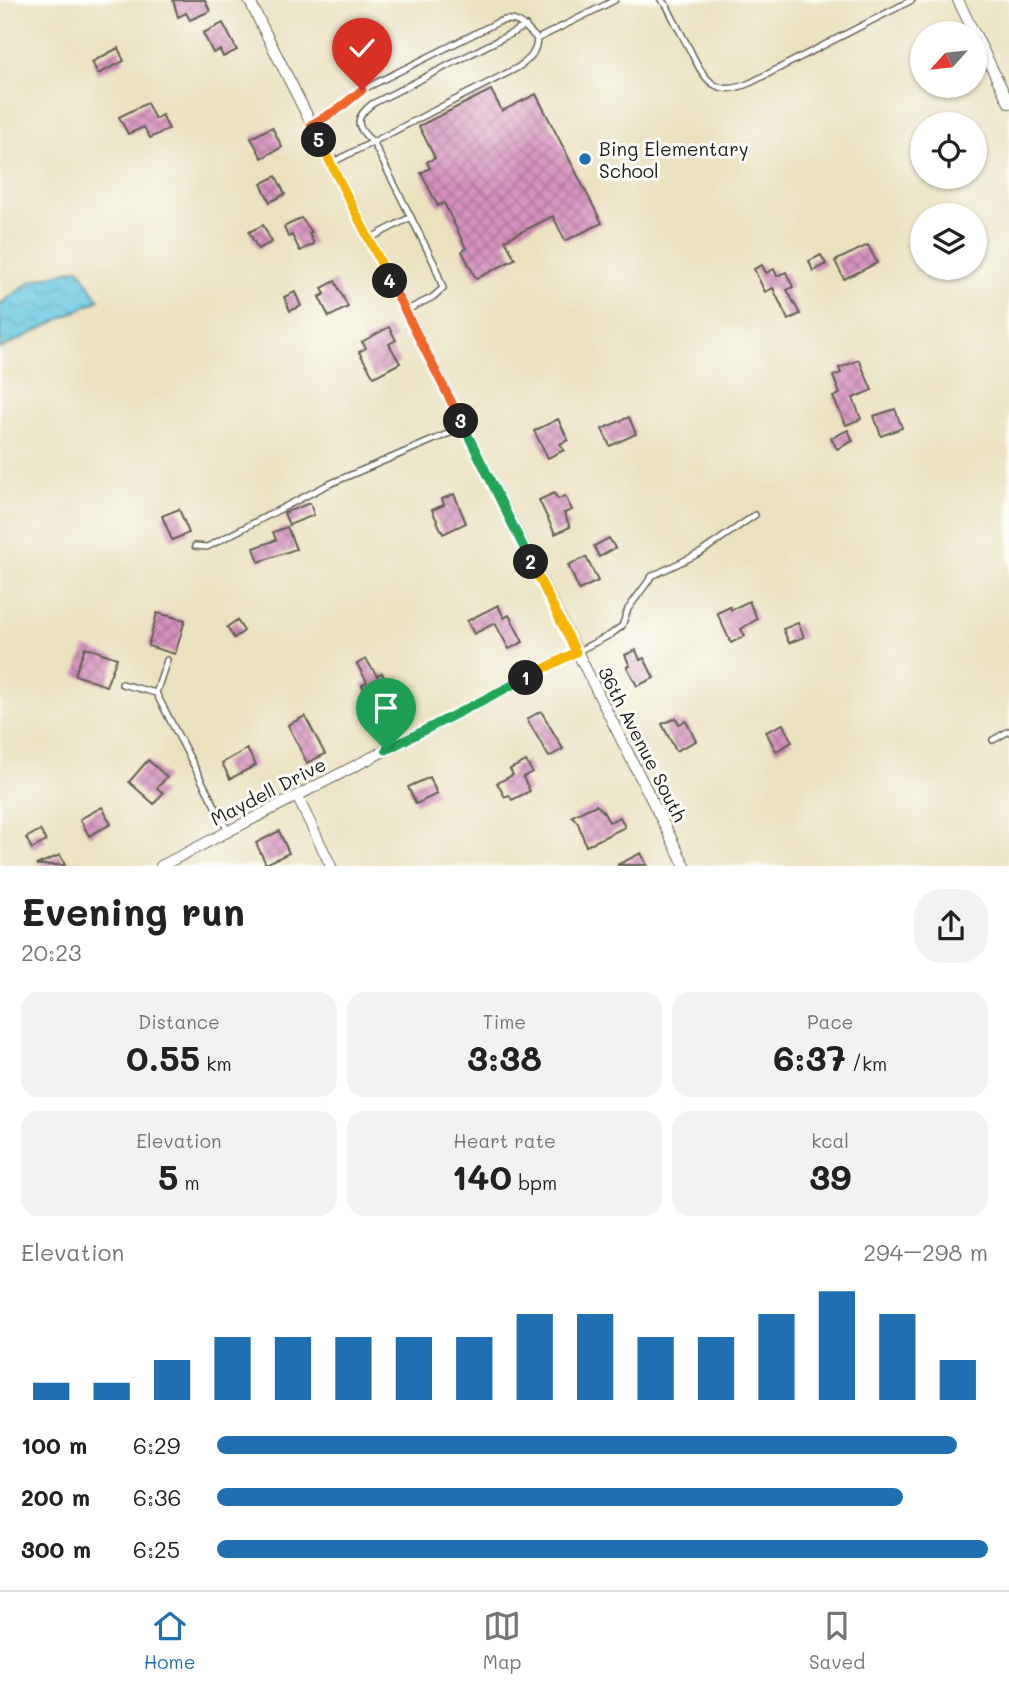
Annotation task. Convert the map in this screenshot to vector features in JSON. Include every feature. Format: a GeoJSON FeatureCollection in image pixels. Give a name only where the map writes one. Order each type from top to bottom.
{"type":"FeatureCollection","features":[{"type":"Feature","properties":{"kind":"street","name":"36th Avenue South"},"geometry":{"type":"LineString","coordinates":[[249,0],[685,866]]}},
{"type":"Feature","properties":{"kind":"street"},"geometry":{"type":"LineString","coordinates":[[958,0],[968,21]]}},
{"type":"Feature","properties":{"kind":"street"},"geometry":{"type":"LineString","coordinates":[[987,58],[1009,103]]}},
{"type":"Feature","properties":{"kind":"street","name":"Maydell Drive"},"geometry":{"type":"LineString","coordinates":[[161,866],[576,652]]}},
{"type":"Feature","properties":{"kind":"street"},"geometry":{"type":"LineString","coordinates":[[297,796],[331,866]]}},
{"type":"Feature","properties":{"kind":"lane"},"geometry":{"type":"LineString","coordinates":[[537,39],[615,0]]}},
{"type":"Feature","properties":{"kind":"lane"},"geometry":{"type":"LineString","coordinates":[[662,0],[704,77],[720,88],[731,89],[752,82],[912,0]]}},
{"type":"Feature","properties":{"kind":"lane"},"geometry":{"type":"LineString","coordinates":[[311,125],[337,110],[362,90],[498,22],[516,20],[526,26],[537,39],[536,51],[517,68],[331,163]]}},
{"type":"Feature","properties":{"kind":"lane"},"geometry":{"type":"LineString","coordinates":[[405,311],[433,297],[443,288],[434,263],[373,142],[361,129],[358,120],[360,114],[526,26]]}},
{"type":"Feature","properties":{"kind":"lane"},"geometry":{"type":"LineString","coordinates":[[369,239],[411,217]]}},
{"type":"Feature","properties":{"kind":"lane"},"geometry":{"type":"LineString","coordinates":[[195,546],[207,547],[327,485],[464,427]]}},
{"type":"Feature","properties":{"kind":"lane"},"geometry":{"type":"LineString","coordinates":[[576,652],[622,626],[628,609],[652,576],[700,553],[733,533],[755,515]]}},
{"type":"Feature","properties":{"kind":"lane"},"geometry":{"type":"LineString","coordinates":[[167,660],[156,693],[228,831]]}},
{"type":"Feature","properties":{"kind":"lane"},"geometry":{"type":"LineString","coordinates":[[122,684],[156,693]]}},
{"type":"Feature","properties":{"kind":"lane"},"geometry":{"type":"LineString","coordinates":[[993,740],[1009,731]]}},
{"type":"Feature","properties":{"kind":"water"},"geometry":{"type":"Polygon","coordinates":[[[79,268],[99,300],[0,349],[0,304],[32,281],[79,268]]]}},
{"type":"Feature","properties":{"kind":"building"},"geometry":{"type":"Polygon","coordinates":[[[173,0],[205,0],[210,11],[190,20],[186,13],[178,17],[173,0]]]}},
{"type":"Feature","properties":{"kind":"building"},"geometry":{"type":"Polygon","coordinates":[[[223,23],[237,50],[223,57],[220,50],[213,53],[203,33],[223,23]]]}},
{"type":"Feature","properties":{"kind":"building"},"geometry":{"type":"Polygon","coordinates":[[[118,48],[124,61],[98,74],[92,62],[118,48]]]}},
{"type":"Feature","properties":{"kind":"building","name":"Bing Elementary School"},"geometry":{"type":"Polygon","coordinates":[[[491,90],[502,111],[536,94],[602,223],[565,241],[553,216],[505,240],[515,259],[476,279],[462,251],[466,248],[444,203],[438,206],[421,173],[430,168],[427,162],[435,158],[419,126],[491,90]]]}},
{"type":"Feature","properties":{"kind":"building"},"geometry":{"type":"Polygon","coordinates":[[[147,103],[155,119],[162,115],[169,129],[150,138],[144,127],[128,134],[119,117],[147,103]]]}},
{"type":"Feature","properties":{"kind":"building"},"geometry":{"type":"Polygon","coordinates":[[[272,127],[282,147],[262,158],[251,138],[272,127]]]}},
{"type":"Feature","properties":{"kind":"building"},"geometry":{"type":"Polygon","coordinates":[[[276,176],[285,194],[270,202],[261,184],[276,176]]]}},
{"type":"Feature","properties":{"kind":"building"},"geometry":{"type":"Polygon","coordinates":[[[301,218],[312,232],[309,233],[314,244],[300,251],[292,235],[288,237],[284,227],[301,218]]]}},
{"type":"Feature","properties":{"kind":"building"},"geometry":{"type":"Polygon","coordinates":[[[263,225],[272,242],[258,249],[249,232],[263,225]]]}},
{"type":"Feature","properties":{"kind":"building"},"geometry":{"type":"Polygon","coordinates":[[[868,245],[877,263],[844,279],[835,261],[868,245]]]}},
{"type":"Feature","properties":{"kind":"building"},"geometry":{"type":"Polygon","coordinates":[[[821,255],[826,264],[813,271],[809,261],[821,255]]]}},
{"type":"Feature","properties":{"kind":"building"},"geometry":{"type":"Polygon","coordinates":[[[762,265],[766,273],[774,269],[777,276],[786,272],[793,287],[787,290],[800,314],[788,320],[773,288],[765,292],[754,269],[762,265]]]}},
{"type":"Feature","properties":{"kind":"building"},"geometry":{"type":"Polygon","coordinates":[[[335,281],[348,307],[329,317],[319,297],[325,294],[322,288],[335,281]]]}},
{"type":"Feature","properties":{"kind":"building"},"geometry":{"type":"Polygon","coordinates":[[[295,292],[301,306],[290,311],[284,297],[295,292]]]}},
{"type":"Feature","properties":{"kind":"building"},"geometry":{"type":"Polygon","coordinates":[[[389,327],[396,340],[389,344],[400,363],[374,377],[359,352],[366,348],[362,342],[389,327]]]}},
{"type":"Feature","properties":{"kind":"building"},"geometry":{"type":"Polygon","coordinates":[[[859,360],[872,390],[853,398],[861,419],[846,425],[833,397],[840,394],[833,376],[841,373],[839,368],[859,360]]]}},
{"type":"Feature","properties":{"kind":"building"},"geometry":{"type":"Polygon","coordinates":[[[895,409],[902,428],[881,436],[874,416],[895,409]]]}},
{"type":"Feature","properties":{"kind":"building"},"geometry":{"type":"Polygon","coordinates":[[[629,417],[636,434],[610,446],[602,429],[629,417]]]}},
{"type":"Feature","properties":{"kind":"building"},"geometry":{"type":"Polygon","coordinates":[[[558,419],[568,440],[560,444],[564,450],[548,458],[534,431],[558,419]]]}},
{"type":"Feature","properties":{"kind":"building"},"geometry":{"type":"Polygon","coordinates":[[[848,430],[853,441],[837,449],[831,438],[848,430]]]}},
{"type":"Feature","properties":{"kind":"building"},"geometry":{"type":"Polygon","coordinates":[[[554,493],[558,499],[565,496],[572,510],[564,513],[570,527],[555,534],[539,500],[554,493]]]}},
{"type":"Feature","properties":{"kind":"building"},"geometry":{"type":"Polygon","coordinates":[[[454,494],[466,523],[443,534],[432,510],[444,505],[442,499],[454,494]]]}},
{"type":"Feature","properties":{"kind":"building"},"geometry":{"type":"Polygon","coordinates":[[[310,503],[314,515],[289,525],[284,513],[310,503]]]}},
{"type":"Feature","properties":{"kind":"building"},"geometry":{"type":"Polygon","coordinates":[[[179,509],[189,533],[172,540],[162,516],[179,509]]]}},
{"type":"Feature","properties":{"kind":"building"},"geometry":{"type":"Polygon","coordinates":[[[287,527],[296,549],[259,562],[254,548],[276,540],[273,532],[287,527]]]}},
{"type":"Feature","properties":{"kind":"building"},"geometry":{"type":"Polygon","coordinates":[[[609,538],[615,548],[599,557],[594,546],[609,538]]]}},
{"type":"Feature","properties":{"kind":"building"},"geometry":{"type":"Polygon","coordinates":[[[586,557],[598,581],[579,590],[568,565],[586,557]]]}},
{"type":"Feature","properties":{"kind":"building"},"geometry":{"type":"Polygon","coordinates":[[[749,601],[757,619],[741,629],[745,636],[731,643],[717,613],[730,607],[731,610],[749,601]]]}},
{"type":"Feature","properties":{"kind":"building"},"geometry":{"type":"Polygon","coordinates":[[[498,605],[504,618],[509,615],[523,642],[509,649],[495,623],[474,634],[467,621],[498,605]]]}},
{"type":"Feature","properties":{"kind":"building"},"geometry":{"type":"Polygon","coordinates":[[[157,613],[185,620],[175,654],[148,646],[157,613]]]}},
{"type":"Feature","properties":{"kind":"building"},"geometry":{"type":"Polygon","coordinates":[[[237,620],[244,631],[234,638],[227,627],[237,620]]]}},
{"type":"Feature","properties":{"kind":"building"},"geometry":{"type":"Polygon","coordinates":[[[798,623],[804,637],[789,643],[783,629],[798,623]]]}},
{"type":"Feature","properties":{"kind":"building"},"geometry":{"type":"Polygon","coordinates":[[[85,647],[117,658],[106,686],[75,675],[85,647]]]}},
{"type":"Feature","properties":{"kind":"building"},"geometry":{"type":"Polygon","coordinates":[[[636,650],[640,660],[644,658],[654,678],[637,686],[627,667],[630,666],[625,655],[636,650]]]}},
{"type":"Feature","properties":{"kind":"building"},"geometry":{"type":"Polygon","coordinates":[[[366,659],[377,676],[382,673],[387,683],[379,688],[382,692],[374,696],[368,696],[362,685],[367,682],[357,664],[366,659]]]}},
{"type":"Feature","properties":{"kind":"building"},"geometry":{"type":"Polygon","coordinates":[[[541,711],[563,749],[549,757],[527,719],[541,711]]]}},
{"type":"Feature","properties":{"kind":"building"},"geometry":{"type":"Polygon","coordinates":[[[305,716],[325,754],[307,763],[288,725],[305,716]]]}},
{"type":"Feature","properties":{"kind":"building"},"geometry":{"type":"Polygon","coordinates":[[[676,718],[679,724],[686,721],[696,741],[676,751],[662,724],[676,718]]]}},
{"type":"Feature","properties":{"kind":"building"},"geometry":{"type":"Polygon","coordinates":[[[783,724],[792,742],[776,751],[766,732],[783,724]]]}},
{"type":"Feature","properties":{"kind":"building"},"geometry":{"type":"Polygon","coordinates":[[[247,749],[256,765],[230,779],[222,763],[247,749]]]}},
{"type":"Feature","properties":{"kind":"building"},"geometry":{"type":"Polygon","coordinates":[[[148,760],[167,777],[157,788],[163,793],[154,804],[129,782],[148,760]]]}},
{"type":"Feature","properties":{"kind":"building"},"geometry":{"type":"Polygon","coordinates":[[[526,761],[532,772],[523,777],[530,791],[512,800],[509,795],[505,797],[497,783],[513,775],[510,769],[526,761]]]}},
{"type":"Feature","properties":{"kind":"building"},"geometry":{"type":"Polygon","coordinates":[[[430,777],[437,794],[416,804],[408,787],[430,777]]]}},
{"type":"Feature","properties":{"kind":"building"},"geometry":{"type":"Polygon","coordinates":[[[596,805],[609,822],[620,817],[625,827],[586,846],[578,823],[572,816],[596,805]]]}},
{"type":"Feature","properties":{"kind":"building"},"geometry":{"type":"Polygon","coordinates":[[[102,807],[111,824],[89,836],[80,819],[102,807]]]}},
{"type":"Feature","properties":{"kind":"building"},"geometry":{"type":"Polygon","coordinates":[[[40,830],[46,841],[32,849],[26,838],[40,830]]]}},
{"type":"Feature","properties":{"kind":"building"},"geometry":{"type":"Polygon","coordinates":[[[279,831],[289,853],[266,864],[256,843],[279,831]]]}},
{"type":"Feature","properties":{"kind":"building"},"geometry":{"type":"Polygon","coordinates":[[[641,853],[647,865],[617,865],[641,853]]]}},
{"type":"Feature","properties":{"kind":"building"},"geometry":{"type":"Polygon","coordinates":[[[60,855],[65,865],[36,865],[60,855]]]}},
{"type":"Feature","properties":{"kind":"place","name":"Bing Elementary School"},"geometry":{"type":"Point","coordinates":[585,159]}},
{"type":"Feature","properties":{"kind":"route"},"geometry":{"type":"LineString","coordinates":[[362,90],[337,110],[311,125],[576,652],[386,750]]}}]}
